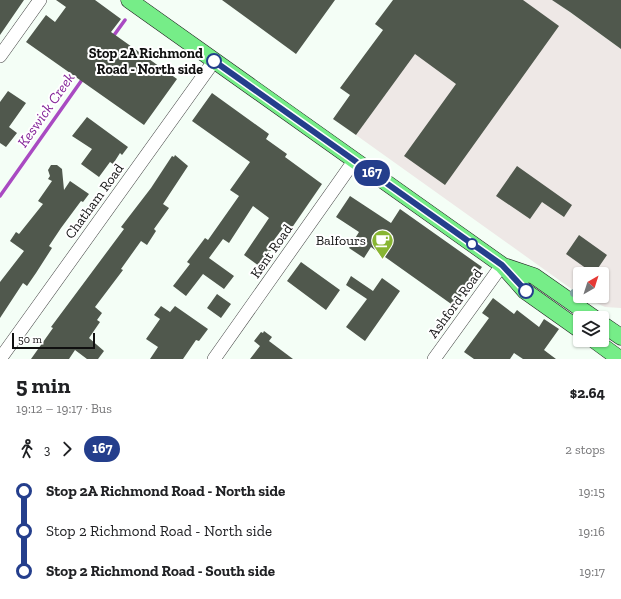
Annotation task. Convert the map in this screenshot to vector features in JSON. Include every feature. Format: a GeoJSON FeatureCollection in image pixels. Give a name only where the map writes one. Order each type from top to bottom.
{"type":"FeatureCollection","features":[{"type":"Feature","properties":{"kind":"main road"},"geometry":{"type":"LineString","coordinates":[[129,0],[502,265],[526,291],[573,325]]}},
{"type":"Feature","properties":{"kind":"main road"},"geometry":{"type":"LineString","coordinates":[[502,265],[534,276],[584,311]]}},
{"type":"Feature","properties":{"kind":"main road"},"geometry":{"type":"LineString","coordinates":[[609,323],[621,324]]}},
{"type":"Feature","properties":{"kind":"main road"},"geometry":{"type":"LineString","coordinates":[[609,328],[621,337]]}},
{"type":"Feature","properties":{"kind":"main road"},"geometry":{"type":"LineString","coordinates":[[604,347],[620,359]]}},
{"type":"Feature","properties":{"kind":"street"},"geometry":{"type":"LineString","coordinates":[[0,56],[40,0]]}},
{"type":"Feature","properties":{"kind":"street","name":"Chatham Road"},"geometry":{"type":"LineString","coordinates":[[0,359],[214,61]]}},
{"type":"Feature","properties":{"kind":"street","name":"Kent Road"},"geometry":{"type":"LineString","coordinates":[[214,359],[354,161]]}},
{"type":"Feature","properties":{"kind":"street","name":"Ashford Road"},"geometry":{"type":"LineString","coordinates":[[434,359],[502,265]]}},
{"type":"Feature","properties":{"kind":"shaded area"},"geometry":{"type":"Polygon","coordinates":[[[453,0],[553,0],[621,49],[621,308],[605,307],[596,303],[609,303],[609,267],[573,267],[573,290],[356,135],[453,0]]]}},
{"type":"Feature","properties":{"kind":"building"},"geometry":{"type":"Polygon","coordinates":[[[0,0],[24,0],[0,35],[0,0]]]}},
{"type":"Feature","properties":{"kind":"building"},"geometry":{"type":"Polygon","coordinates":[[[56,0],[95,0],[121,19],[111,32],[177,79],[144,125],[26,42],[46,15],[55,22],[66,7],[56,0]]]}},
{"type":"Feature","properties":{"kind":"building"},"geometry":{"type":"Polygon","coordinates":[[[222,0],[335,0],[296,54],[222,0]]]}},
{"type":"Feature","properties":{"kind":"building"},"geometry":{"type":"Polygon","coordinates":[[[393,0],[523,0],[559,26],[445,185],[404,156],[456,84],[415,54],[356,135],[333,119],[350,95],[340,88],[383,30],[375,24],[393,0]]]}},
{"type":"Feature","properties":{"kind":"building"},"geometry":{"type":"Polygon","coordinates":[[[552,0],[621,0],[621,49],[570,12],[552,0]]]}},
{"type":"Feature","properties":{"kind":"building"},"geometry":{"type":"Polygon","coordinates":[[[8,91],[26,103],[9,127],[17,133],[6,147],[0,143],[0,102],[8,91]]]}},
{"type":"Feature","properties":{"kind":"building"},"geometry":{"type":"Polygon","coordinates":[[[212,93],[269,134],[266,139],[287,154],[285,157],[322,184],[289,232],[283,228],[268,248],[271,250],[259,266],[244,255],[269,218],[253,206],[229,243],[223,239],[209,258],[234,276],[224,289],[203,274],[186,296],[173,286],[190,264],[187,262],[205,238],[208,240],[239,196],[230,190],[250,162],[192,121],[212,93]]]}},
{"type":"Feature","properties":{"kind":"building"},"geometry":{"type":"Polygon","coordinates":[[[87,117],[128,147],[122,155],[120,153],[113,164],[110,162],[99,177],[81,164],[92,149],[72,136],[87,117]]]}},
{"type":"Feature","properties":{"kind":"building"},"geometry":{"type":"Polygon","coordinates":[[[175,155],[188,166],[163,204],[169,208],[154,229],[156,231],[147,245],[141,241],[121,269],[123,270],[95,307],[102,313],[97,320],[100,322],[89,338],[104,351],[98,359],[87,359],[75,350],[69,359],[31,359],[53,328],[51,327],[124,229],[121,227],[151,188],[172,156],[174,157],[175,155]]]}},
{"type":"Feature","properties":{"kind":"building"},"geometry":{"type":"Polygon","coordinates":[[[51,165],[57,165],[62,169],[64,190],[70,181],[89,194],[83,202],[81,201],[61,228],[49,246],[52,248],[27,286],[23,283],[0,318],[0,282],[24,251],[10,241],[16,232],[19,234],[43,204],[38,201],[52,181],[48,179],[50,176],[48,170],[51,165]]]}},
{"type":"Feature","properties":{"kind":"building"},"geometry":{"type":"Polygon","coordinates":[[[517,166],[572,205],[564,217],[542,202],[530,219],[496,196],[517,166]]]}},
{"type":"Feature","properties":{"kind":"building"},"geometry":{"type":"Polygon","coordinates":[[[350,196],[391,223],[400,209],[482,267],[454,306],[371,247],[364,258],[349,248],[359,232],[336,217],[350,196]]]}},
{"type":"Feature","properties":{"kind":"building"},"geometry":{"type":"Polygon","coordinates":[[[579,235],[607,255],[599,267],[584,267],[566,254],[579,235]]]}},
{"type":"Feature","properties":{"kind":"building"},"geometry":{"type":"Polygon","coordinates":[[[301,262],[340,290],[326,310],[287,281],[301,262]]]}},
{"type":"Feature","properties":{"kind":"building"},"geometry":{"type":"Polygon","coordinates":[[[351,276],[373,291],[382,278],[400,291],[365,341],[346,327],[367,299],[346,285],[351,276]]]}},
{"type":"Feature","properties":{"kind":"building"},"geometry":{"type":"Polygon","coordinates":[[[217,294],[231,304],[221,318],[207,308],[217,294]]]}},
{"type":"Feature","properties":{"kind":"building"},"geometry":{"type":"Polygon","coordinates":[[[493,298],[514,314],[517,310],[539,327],[544,319],[559,329],[544,350],[556,359],[523,359],[514,353],[510,359],[474,359],[464,352],[489,318],[482,313],[493,298]]]}},
{"type":"Feature","properties":{"kind":"building"},"geometry":{"type":"Polygon","coordinates":[[[161,306],[170,312],[175,306],[208,329],[199,341],[196,340],[183,359],[150,359],[158,347],[146,339],[160,319],[154,315],[161,306]]]}},
{"type":"Feature","properties":{"kind":"building"},"geometry":{"type":"Polygon","coordinates":[[[264,331],[272,337],[269,341],[293,359],[250,359],[260,346],[254,341],[261,332],[263,333],[264,331]]]}},
{"type":"Feature","properties":{"kind":"waterway","name":"Keswick Creek"},"geometry":{"type":"LineString","coordinates":[[112,38],[125,20]]}},
{"type":"Feature","properties":{"kind":"waterway","name":"Keswick Creek"},"geometry":{"type":"LineString","coordinates":[[0,196],[84,77]]}},
{"type":"Feature","properties":{"kind":"bus line","name":"167"},"geometry":{"type":"LineString","coordinates":[[214,61],[502,265],[526,291]]}},
{"type":"Feature","properties":{"kind":"place","name":"Stop 2A Richmond Road - North side"},"geometry":{"type":"Point","coordinates":[214,61]}},
{"type":"Feature","properties":{"kind":"place","name":"Balfours"},"geometry":{"type":"Point","coordinates":[382,260]}}]}
